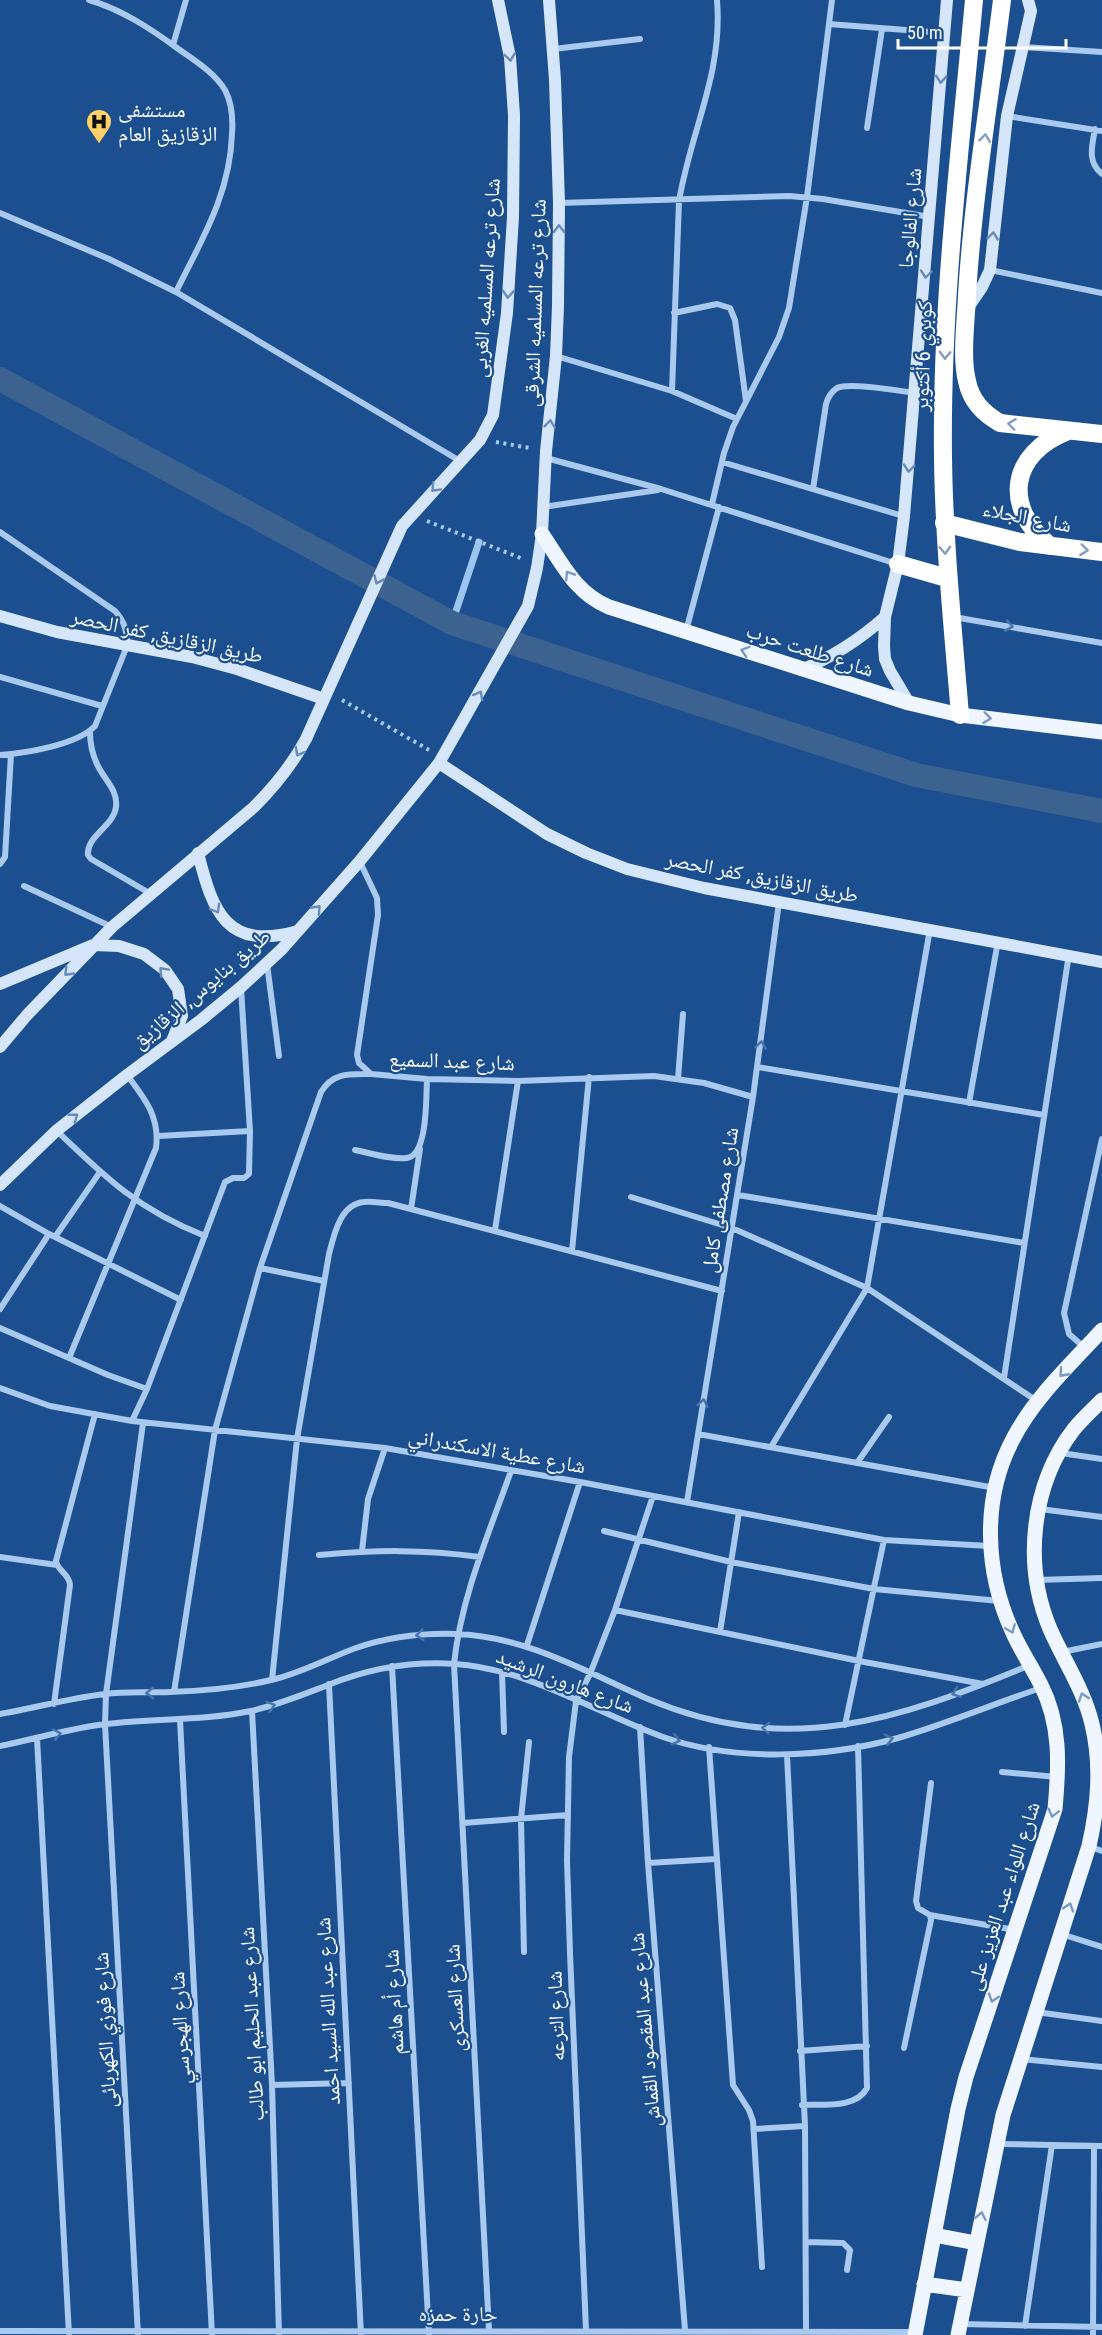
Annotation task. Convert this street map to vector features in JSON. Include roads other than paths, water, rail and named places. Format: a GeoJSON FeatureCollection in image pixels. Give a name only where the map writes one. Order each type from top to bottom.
{"type":"FeatureCollection","features":[{"type":"Feature","properties":{"kind":"highway","name":"كوبري 6 أكتوبر"},"geometry":{"type":"LineString","coordinates":[[960,715],[947,578],[943,456],[946,324],[974,0]]}},
{"type":"Feature","properties":{"kind":"highway"},"geometry":{"type":"LineString","coordinates":[[1002,0],[969,265],[966,379],[970,393],[978,405],[987,416],[1000,423],[1102,434]]}},
{"type":"Feature","properties":{"kind":"highway"},"geometry":{"type":"LineString","coordinates":[[1051,546],[1034,533],[1023,514],[1019,492],[1023,471],[1033,452],[1050,438],[1070,431]]}},
{"type":"Feature","properties":{"kind":"highway","name":"شارع الجلاء"},"geometry":{"type":"LineString","coordinates":[[944,523],[1020,542],[1102,552]]}},
{"type":"Feature","properties":{"kind":"highway"},"geometry":{"type":"LineString","coordinates":[[898,564],[947,578]]}},
{"type":"Feature","properties":{"kind":"main road","name":"شارع طلعت حرب"},"geometry":{"type":"LineString","coordinates":[[542,534],[568,575],[586,595],[609,608],[909,703],[960,715],[1102,732]]}},
{"type":"Feature","properties":{"kind":"main road","name":"شارع اللواء عبد العزيز على"},"geometry":{"type":"LineString","coordinates":[[915,2333],[960,2098],[1055,1809],[1058,1778],[1058,1747],[1053,1716],[1042,1687],[1013,1634],[1000,1601],[990,1546],[991,1517],[996,1488],[1013,1439],[1038,1401],[1102,1330]]}},
{"type":"Feature","properties":{"kind":"main road"},"geometry":{"type":"LineString","coordinates":[[959,2330],[996,2144],[1061,1934],[1096,1849],[1100,1757],[1081,1690],[1040,1599],[1034,1535],[1047,1477],[1059,1452],[1074,1429],[1102,1400]]}},
{"type":"Feature","properties":{"kind":"main road"},"geometry":{"type":"LineString","coordinates":[[934,2235],[976,2243]]}},
{"type":"Feature","properties":{"kind":"main road"},"geometry":{"type":"LineString","coordinates":[[924,2284],[967,2290]]}},
{"type":"Feature","properties":{"kind":"street"},"geometry":{"type":"LineString","coordinates":[[93,0],[122,13],[209,71],[219,82],[230,104],[232,122],[225,185],[176,292]]}},
{"type":"Feature","properties":{"kind":"street"},"geometry":{"type":"LineString","coordinates":[[173,45],[186,0]]}},
{"type":"Feature","properties":{"kind":"street","name":"شارع ترعه المسلميه الغربى"},"geometry":{"type":"LineString","coordinates":[[328,690],[402,526],[480,440],[493,415],[507,313],[513,217],[513,86],[505,28],[498,0]]}},
{"type":"Feature","properties":{"kind":"street","name":"شارع ترعه المسلميه الشرقى"},"geometry":{"type":"LineString","coordinates":[[451,746],[528,606],[542,534],[546,454],[556,356],[560,263],[549,0]]}},
{"type":"Feature","properties":{"kind":"street"},"geometry":{"type":"LineString","coordinates":[[672,391],[679,201],[685,171],[713,73],[719,23],[717,0]]}},
{"type":"Feature","properties":{"kind":"street"},"geometry":{"type":"LineString","coordinates":[[686,632],[716,506],[722,462],[737,418],[779,337],[789,308],[807,197],[832,0]]}},
{"type":"Feature","properties":{"kind":"street","name":"شارع الفالوجا"},"geometry":{"type":"LineString","coordinates":[[909,703],[885,659],[885,617],[898,564],[904,516],[916,393],[946,0]]}},
{"type":"Feature","properties":{"kind":"street"},"geometry":{"type":"LineString","coordinates":[[967,309],[990,270],[1007,116],[1031,11],[1029,0]]}},
{"type":"Feature","properties":{"kind":"street"},"geometry":{"type":"LineString","coordinates":[[829,24],[944,33]]}},
{"type":"Feature","properties":{"kind":"street"},"geometry":{"type":"LineString","coordinates":[[867,128],[882,29]]}},
{"type":"Feature","properties":{"kind":"street"},"geometry":{"type":"LineString","coordinates":[[552,49],[640,39]]}},
{"type":"Feature","properties":{"kind":"street"},"geometry":{"type":"LineString","coordinates":[[1023,48],[1102,52]]}},
{"type":"Feature","properties":{"kind":"street"},"geometry":{"type":"LineString","coordinates":[[1007,116],[1098,130],[1091,158],[1093,165],[1102,174]]}},
{"type":"Feature","properties":{"kind":"street"},"geometry":{"type":"LineString","coordinates":[[559,203],[679,201],[768,196],[807,197],[930,217]]}},
{"type":"Feature","properties":{"kind":"street"},"geometry":{"type":"LineString","coordinates":[[0,213],[109,258],[176,292],[461,461]]}},
{"type":"Feature","properties":{"kind":"street"},"geometry":{"type":"LineString","coordinates":[[990,270],[1102,293]]}},
{"type":"Feature","properties":{"kind":"street"},"geometry":{"type":"LineString","coordinates":[[674,313],[717,304],[730,308],[735,320],[746,402]]}},
{"type":"Feature","properties":{"kind":"street"},"geometry":{"type":"LineString","coordinates":[[556,356],[672,391],[737,418]]}},
{"type":"Feature","properties":{"kind":"street"},"geometry":{"type":"LineString","coordinates":[[813,489],[826,404],[831,393],[847,386],[916,393]]}},
{"type":"Feature","properties":{"kind":"street"},"geometry":{"type":"LineString","coordinates":[[546,454],[898,564]]}},
{"type":"Feature","properties":{"kind":"street"},"geometry":{"type":"LineString","coordinates":[[722,462],[904,516]]}},
{"type":"Feature","properties":{"kind":"street"},"geometry":{"type":"LineString","coordinates":[[543,507],[661,489]]}},
{"type":"Feature","properties":{"kind":"street"},"geometry":{"type":"LineString","coordinates":[[0,532],[115,611],[123,620],[127,632],[127,646],[95,726],[90,732],[75,739],[0,756]]}},
{"type":"Feature","properties":{"kind":"street","name":"طريق الزقازيق, كفر الحصر"},"geometry":{"type":"LineString","coordinates":[[0,616],[57,632],[192,657],[328,690]]}},
{"type":"Feature","properties":{"kind":"street"},"geometry":{"type":"LineString","coordinates":[[951,616],[1102,643]]}},
{"type":"Feature","properties":{"kind":"street"},"geometry":{"type":"LineString","coordinates":[[801,669],[854,643],[885,617]]}},
{"type":"Feature","properties":{"kind":"street"},"geometry":{"type":"LineString","coordinates":[[0,677],[102,706]]}},
{"type":"Feature","properties":{"kind":"street"},"geometry":{"type":"LineString","coordinates":[[0,1047],[93,945],[274,787],[292,764],[328,690]]}},
{"type":"Feature","properties":{"kind":"street"},"geometry":{"type":"LineString","coordinates":[[90,732],[94,758],[114,790],[116,799],[113,817],[90,845],[88,855],[91,859],[151,894]]}},
{"type":"Feature","properties":{"kind":"street","name":"طريق بنايوس, الزقازيق"},"geometry":{"type":"LineString","coordinates":[[0,1185],[56,1131],[126,1075],[171,1043],[267,963],[360,862],[451,746]]}},
{"type":"Feature","properties":{"kind":"street"},"geometry":{"type":"LineString","coordinates":[[0,864],[5,857],[12,754]]}},
{"type":"Feature","properties":{"kind":"street","name":"طريق الزقازيق, كفر الحصر"},"geometry":{"type":"LineString","coordinates":[[441,761],[547,834],[627,869],[669,881],[1070,954],[1102,962]]}},
{"type":"Feature","properties":{"kind":"street"},"geometry":{"type":"LineString","coordinates":[[198,853],[211,901],[222,918],[239,932],[262,937],[279,936],[298,931]]}},
{"type":"Feature","properties":{"kind":"street","name":"شارع عبد السميع"},"geometry":{"type":"LineString","coordinates":[[360,862],[377,898],[378,915],[357,1055],[359,1063],[370,1074],[427,1079],[518,1081],[654,1076],[729,1089],[753,1097]]}},
{"type":"Feature","properties":{"kind":"street"},"geometry":{"type":"LineString","coordinates":[[24,886],[112,927]]}},
{"type":"Feature","properties":{"kind":"street","name":"شارع مصطفى كامل"},"geometry":{"type":"LineString","coordinates":[[687,1502],[758,1067],[780,902]]}},
{"type":"Feature","properties":{"kind":"street"},"geometry":{"type":"LineString","coordinates":[[771,1447],[867,1288],[930,929]]}},
{"type":"Feature","properties":{"kind":"street"},"geometry":{"type":"LineString","coordinates":[[969,1102],[998,941]]}},
{"type":"Feature","properties":{"kind":"street"},"geometry":{"type":"LineString","coordinates":[[0,984],[93,945],[119,945],[144,954],[165,970],[178,989],[182,1016],[171,1043]]}},
{"type":"Feature","properties":{"kind":"street"},"geometry":{"type":"LineString","coordinates":[[1004,1378],[1070,954]]}},
{"type":"Feature","properties":{"kind":"street"},"geometry":{"type":"LineString","coordinates":[[267,963],[279,1056]]}},
{"type":"Feature","properties":{"kind":"street"},"geometry":{"type":"LineString","coordinates":[[132,1421],[147,1389],[225,1182],[233,1178],[244,1178],[249,1174],[249,1131],[241,987]]}},
{"type":"Feature","properties":{"kind":"street"},"geometry":{"type":"LineString","coordinates":[[678,1079],[683,1014]]}},
{"type":"Feature","properties":{"kind":"street"},"geometry":{"type":"LineString","coordinates":[[758,1067],[1044,1114]]}},
{"type":"Feature","properties":{"kind":"street"},"geometry":{"type":"LineString","coordinates":[[174,1692],[215,1430],[260,1268],[321,1092],[339,1075],[370,1074]]}},
{"type":"Feature","properties":{"kind":"street"},"geometry":{"type":"LineString","coordinates":[[69,1358],[153,1160],[158,1136],[153,1113],[126,1075]]}},
{"type":"Feature","properties":{"kind":"street"},"geometry":{"type":"LineString","coordinates":[[572,1251],[589,1077]]}},
{"type":"Feature","properties":{"kind":"street"},"geometry":{"type":"LineString","coordinates":[[411,1209],[427,1079]]}},
{"type":"Feature","properties":{"kind":"street"},"geometry":{"type":"LineString","coordinates":[[495,1230],[518,1081]]}},
{"type":"Feature","properties":{"kind":"street"},"geometry":{"type":"LineString","coordinates":[[56,1131],[135,1201],[165,1219],[205,1236]]}},
{"type":"Feature","properties":{"kind":"street"},"geometry":{"type":"LineString","coordinates":[[158,1136],[249,1131]]}},
{"type":"Feature","properties":{"kind":"street"},"geometry":{"type":"LineString","coordinates":[[1086,1348],[1069,1334],[1064,1313],[1102,1139]]}},
{"type":"Feature","properties":{"kind":"street"},"geometry":{"type":"LineString","coordinates":[[355,1150],[405,1158],[411,1157],[420,1149]]}},
{"type":"Feature","properties":{"kind":"street"},"geometry":{"type":"LineString","coordinates":[[0,1309],[100,1172]]}},
{"type":"Feature","properties":{"kind":"street"},"geometry":{"type":"LineString","coordinates":[[738,1195],[1024,1244]]}},
{"type":"Feature","properties":{"kind":"street"},"geometry":{"type":"LineString","coordinates":[[631,1197],[732,1228],[867,1288],[1038,1401]]}},
{"type":"Feature","properties":{"kind":"street"},"geometry":{"type":"LineString","coordinates":[[272,1680],[297,1439],[324,1281],[336,1229],[352,1205],[364,1202],[388,1203],[722,1291]]}},
{"type":"Feature","properties":{"kind":"street"},"geometry":{"type":"LineString","coordinates":[[0,1206],[52,1236],[181,1300]]}},
{"type":"Feature","properties":{"kind":"street"},"geometry":{"type":"LineString","coordinates":[[260,1268],[324,1281]]}},
{"type":"Feature","properties":{"kind":"street"},"geometry":{"type":"LineString","coordinates":[[0,1328],[147,1389]]}},
{"type":"Feature","properties":{"kind":"street","name":"شارع عطية الاسكندراني"},"geometry":{"type":"LineString","coordinates":[[1,1391],[50,1406],[132,1421],[385,1448],[580,1482],[884,1540],[990,1546]]}},
{"type":"Feature","properties":{"kind":"street"},"geometry":{"type":"LineString","coordinates":[[57,1565],[56,1561],[94,1414]]}},
{"type":"Feature","properties":{"kind":"street"},"geometry":{"type":"LineString","coordinates":[[857,1463],[889,1417]]}},
{"type":"Feature","properties":{"kind":"street","name":"شارع فوزي الكهربائى"},"geometry":{"type":"LineString","coordinates":[[138,2333],[105,1724],[106,1694],[143,1422]]}},
{"type":"Feature","properties":{"kind":"street"},"geometry":{"type":"LineString","coordinates":[[698,1434],[996,1488]]}},
{"type":"Feature","properties":{"kind":"street"},"geometry":{"type":"LineString","coordinates":[[362,1551],[368,1498],[385,1448]]}},
{"type":"Feature","properties":{"kind":"street"},"geometry":{"type":"LineString","coordinates":[[1059,1452],[1102,1459]]}},
{"type":"Feature","properties":{"kind":"street","name":"شارع العسكرى"},"geometry":{"type":"LineString","coordinates":[[489,2330],[454,1664],[457,1634],[480,1557],[511,1471]]}},
{"type":"Feature","properties":{"kind":"street"},"geometry":{"type":"LineString","coordinates":[[527,1645],[580,1482]]}},
{"type":"Feature","properties":{"kind":"street"},"geometry":{"type":"LineString","coordinates":[[576,1701],[590,1674],[615,1610],[653,1496]]}},
{"type":"Feature","properties":{"kind":"street"},"geometry":{"type":"LineString","coordinates":[[1039,1508],[1102,1517]]}},
{"type":"Feature","properties":{"kind":"street"},"geometry":{"type":"LineString","coordinates":[[720,1632],[739,1512]]}},
{"type":"Feature","properties":{"kind":"street"},"geometry":{"type":"LineString","coordinates":[[604,1531],[731,1562],[874,1589],[1000,1601]]}},
{"type":"Feature","properties":{"kind":"street"},"geometry":{"type":"LineString","coordinates":[[845,1725],[884,1540]]}},
{"type":"Feature","properties":{"kind":"street"},"geometry":{"type":"LineString","coordinates":[[319,1555],[399,1550],[440,1551],[480,1557]]}},
{"type":"Feature","properties":{"kind":"street"},"geometry":{"type":"LineString","coordinates":[[0,1557],[57,1565],[68,1575],[70,1586],[54,1704]]}},
{"type":"Feature","properties":{"kind":"street"},"geometry":{"type":"LineString","coordinates":[[1037,1580],[1102,1578]]}},
{"type":"Feature","properties":{"kind":"street"},"geometry":{"type":"LineString","coordinates":[[615,1610],[859,1661],[983,1684]]}},
{"type":"Feature","properties":{"kind":"street","name":"شارع هارون الرشيد"},"geometry":{"type":"LineString","coordinates":[[0,1714],[106,1694],[234,1687],[272,1680],[357,1648],[390,1639],[423,1634],[489,1637],[527,1645],[651,1700],[706,1719],[779,1730],[845,1725],[894,1714],[983,1684],[1030,1664]]}},
{"type":"Feature","properties":{"kind":"street"},"geometry":{"type":"LineString","coordinates":[[1062,1652],[1102,1644]]}},
{"type":"Feature","properties":{"kind":"street","name":"شارع هارون الرشيد"},"geometry":{"type":"LineString","coordinates":[[0,1746],[105,1724],[180,1720],[252,1711],[301,1696],[329,1684],[392,1666],[420,1663],[454,1664],[514,1674],[665,1737],[741,1752],[787,1755],[858,1746],[897,1738],[1042,1687]]}},
{"type":"Feature","properties":{"kind":"street","name":"شارع أم هاشم"},"geometry":{"type":"LineString","coordinates":[[392,1666],[429,2333]]}},
{"type":"Feature","properties":{"kind":"street"},"geometry":{"type":"LineString","coordinates":[[502,1671],[504,1732]]}},
{"type":"Feature","properties":{"kind":"street","name":"شارع عبد الله السيد احمد"},"geometry":{"type":"LineString","coordinates":[[329,1684],[361,2333]]}},
{"type":"Feature","properties":{"kind":"street","name":"شارع الترعه"},"geometry":{"type":"LineString","coordinates":[[576,1701],[569,1757],[570,1953],[586,2330]]}},
{"type":"Feature","properties":{"kind":"street","name":"شارع عبد الحليم ابو طالب"},"geometry":{"type":"LineString","coordinates":[[252,1711],[272,2085],[279,2333]]}},
{"type":"Feature","properties":{"kind":"street","name":"شارع الهجرسي"},"geometry":{"type":"LineString","coordinates":[[180,1720],[212,2333]]}},
{"type":"Feature","properties":{"kind":"street","name":"شارع عبد المقصود القماش"},"geometry":{"type":"LineString","coordinates":[[640,1727],[648,1863],[685,2330]]}},
{"type":"Feature","properties":{"kind":"street"},"geometry":{"type":"LineString","coordinates":[[37,1738],[69,2333]]}},
{"type":"Feature","properties":{"kind":"street"},"geometry":{"type":"LineString","coordinates":[[524,1952],[521,1819],[529,1742]]}},
{"type":"Feature","properties":{"kind":"street"},"geometry":{"type":"LineString","coordinates":[[802,2105],[850,2102],[860,2097],[867,2088],[858,1746]]}},
{"type":"Feature","properties":{"kind":"street"},"geometry":{"type":"LineString","coordinates":[[709,1747],[733,2085],[751,2113],[754,2129],[762,2267]]}},
{"type":"Feature","properties":{"kind":"street"},"geometry":{"type":"LineString","coordinates":[[787,1755],[802,2105],[805,2126],[806,2330]]}},
{"type":"Feature","properties":{"kind":"street"},"geometry":{"type":"LineString","coordinates":[[1002,1773],[1058,1778]]}},
{"type":"Feature","properties":{"kind":"street"},"geometry":{"type":"LineString","coordinates":[[930,1783],[916,1901],[921,1911],[930,1915],[1015,1930]]}},
{"type":"Feature","properties":{"kind":"street"},"geometry":{"type":"LineString","coordinates":[[463,1823],[568,1815]]}},
{"type":"Feature","properties":{"kind":"street"},"geometry":{"type":"LineString","coordinates":[[648,1863],[717,1859]]}},
{"type":"Feature","properties":{"kind":"street"},"geometry":{"type":"LineString","coordinates":[[904,2048],[931,1920],[930,1915]]}},
{"type":"Feature","properties":{"kind":"street"},"geometry":{"type":"LineString","coordinates":[[1061,1934],[1102,1947]]}},
{"type":"Feature","properties":{"kind":"street"},"geometry":{"type":"LineString","coordinates":[[1036,2012],[1102,2021]]}},
{"type":"Feature","properties":{"kind":"street"},"geometry":{"type":"LineString","coordinates":[[800,2051],[867,2046]]}},
{"type":"Feature","properties":{"kind":"street"},"geometry":{"type":"LineString","coordinates":[[1021,2059],[1102,2067]]}},
{"type":"Feature","properties":{"kind":"street"},"geometry":{"type":"LineString","coordinates":[[272,2085],[349,2083]]}},
{"type":"Feature","properties":{"kind":"street"},"geometry":{"type":"LineString","coordinates":[[754,2129],[805,2126]]}},
{"type":"Feature","properties":{"kind":"street"},"geometry":{"type":"LineString","coordinates":[[996,2144],[1102,2146]]}},
{"type":"Feature","properties":{"kind":"street"},"geometry":{"type":"LineString","coordinates":[[1024,2326],[1052,2145]]}},
{"type":"Feature","properties":{"kind":"street"},"geometry":{"type":"LineString","coordinates":[[1093,2335],[1094,2146]]}},
{"type":"Feature","properties":{"kind":"street"},"geometry":{"type":"LineString","coordinates":[[806,2242],[843,2242],[850,2250],[846,2270]]}},
{"type":"Feature","properties":{"kind":"street"},"geometry":{"type":"LineString","coordinates":[[959,2330],[1024,2326],[1102,2327]]}},
{"type":"Feature","properties":{"kind":"street","name":"حارة حمزه"},"geometry":{"type":"LineString","coordinates":[[0,2331],[8,2333],[469,2333],[489,2330],[806,2330],[915,2333]]}},
{"type":"Feature","properties":{"kind":"waterway"},"geometry":{"type":"LineString","coordinates":[[0,379],[452,623],[916,775],[1102,811]]}},
{"type":"Feature","properties":{"kind":"waterway"},"geometry":{"type":"LineString","coordinates":[[452,623],[479,542]]}},
{"type":"Feature","properties":{"kind":"place","name":"مستشفى الزقازيق العام"},"geometry":{"type":"Point","coordinates":[99,145]}}]}
